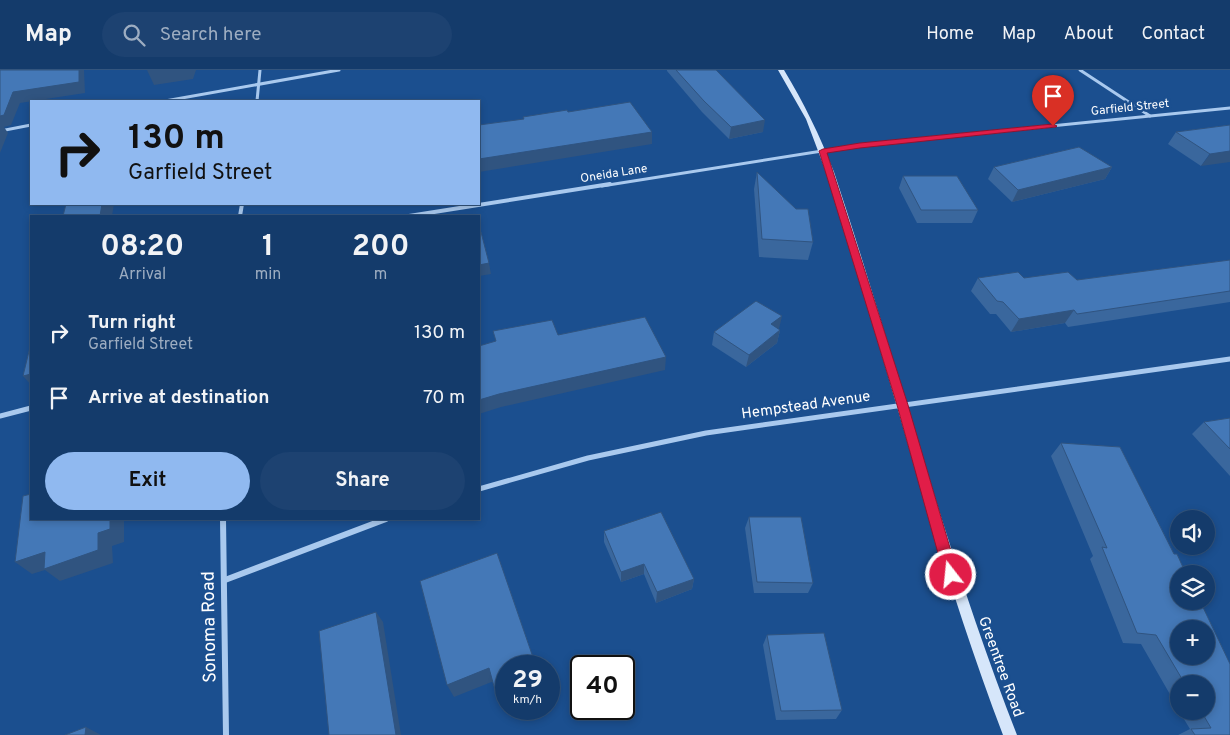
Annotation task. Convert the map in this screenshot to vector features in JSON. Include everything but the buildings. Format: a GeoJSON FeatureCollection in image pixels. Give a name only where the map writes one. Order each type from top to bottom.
{"type":"FeatureCollection","features":[{"type":"Feature","properties":{"kind":"street"},"geometry":{"type":"LineString","coordinates":[[257,100],[260,70]]}},
{"type":"Feature","properties":{"kind":"street"},"geometry":{"type":"LineString","coordinates":[[170,100],[339,70]]}},
{"type":"Feature","properties":{"kind":"street","name":"Greentree Road"},"geometry":{"type":"LineString","coordinates":[[781,70],[800,102],[823,151],[903,405],[951,575],[988,681],[1010,735]]}},
{"type":"Feature","properties":{"kind":"street"},"geometry":{"type":"LineString","coordinates":[[1080,70],[1150,116]]}},
{"type":"Feature","properties":{"kind":"street","name":"Garfield Street"},"geometry":{"type":"LineString","coordinates":[[823,151],[1230,108]]}},
{"type":"Feature","properties":{"kind":"street"},"geometry":{"type":"LineString","coordinates":[[0,131],[30,125]]}},
{"type":"Feature","properties":{"kind":"street","name":"Oneida Lane"},"geometry":{"type":"LineString","coordinates":[[480,205],[823,151]]}},
{"type":"Feature","properties":{"kind":"street","name":"Oneida Lane"},"geometry":{"type":"LineString","coordinates":[[415,215],[479,205]]}},
{"type":"Feature","properties":{"kind":"street","name":"Hempstead Avenue"},"geometry":{"type":"LineString","coordinates":[[480,489],[588,458],[706,433],[1230,359]]}},
{"type":"Feature","properties":{"kind":"street"},"geometry":{"type":"LineString","coordinates":[[0,416],[30,408]]}},
{"type":"Feature","properties":{"kind":"street","name":"Sonoma Road"},"geometry":{"type":"LineString","coordinates":[[223,520],[226,735]]}},
{"type":"Feature","properties":{"kind":"street"},"geometry":{"type":"LineString","coordinates":[[225,580],[383,520]]}},
{"type":"Feature","properties":{"kind":"route"},"geometry":{"type":"LineString","coordinates":[[951,575],[903,405],[823,151],[1053,126]]}}]}
